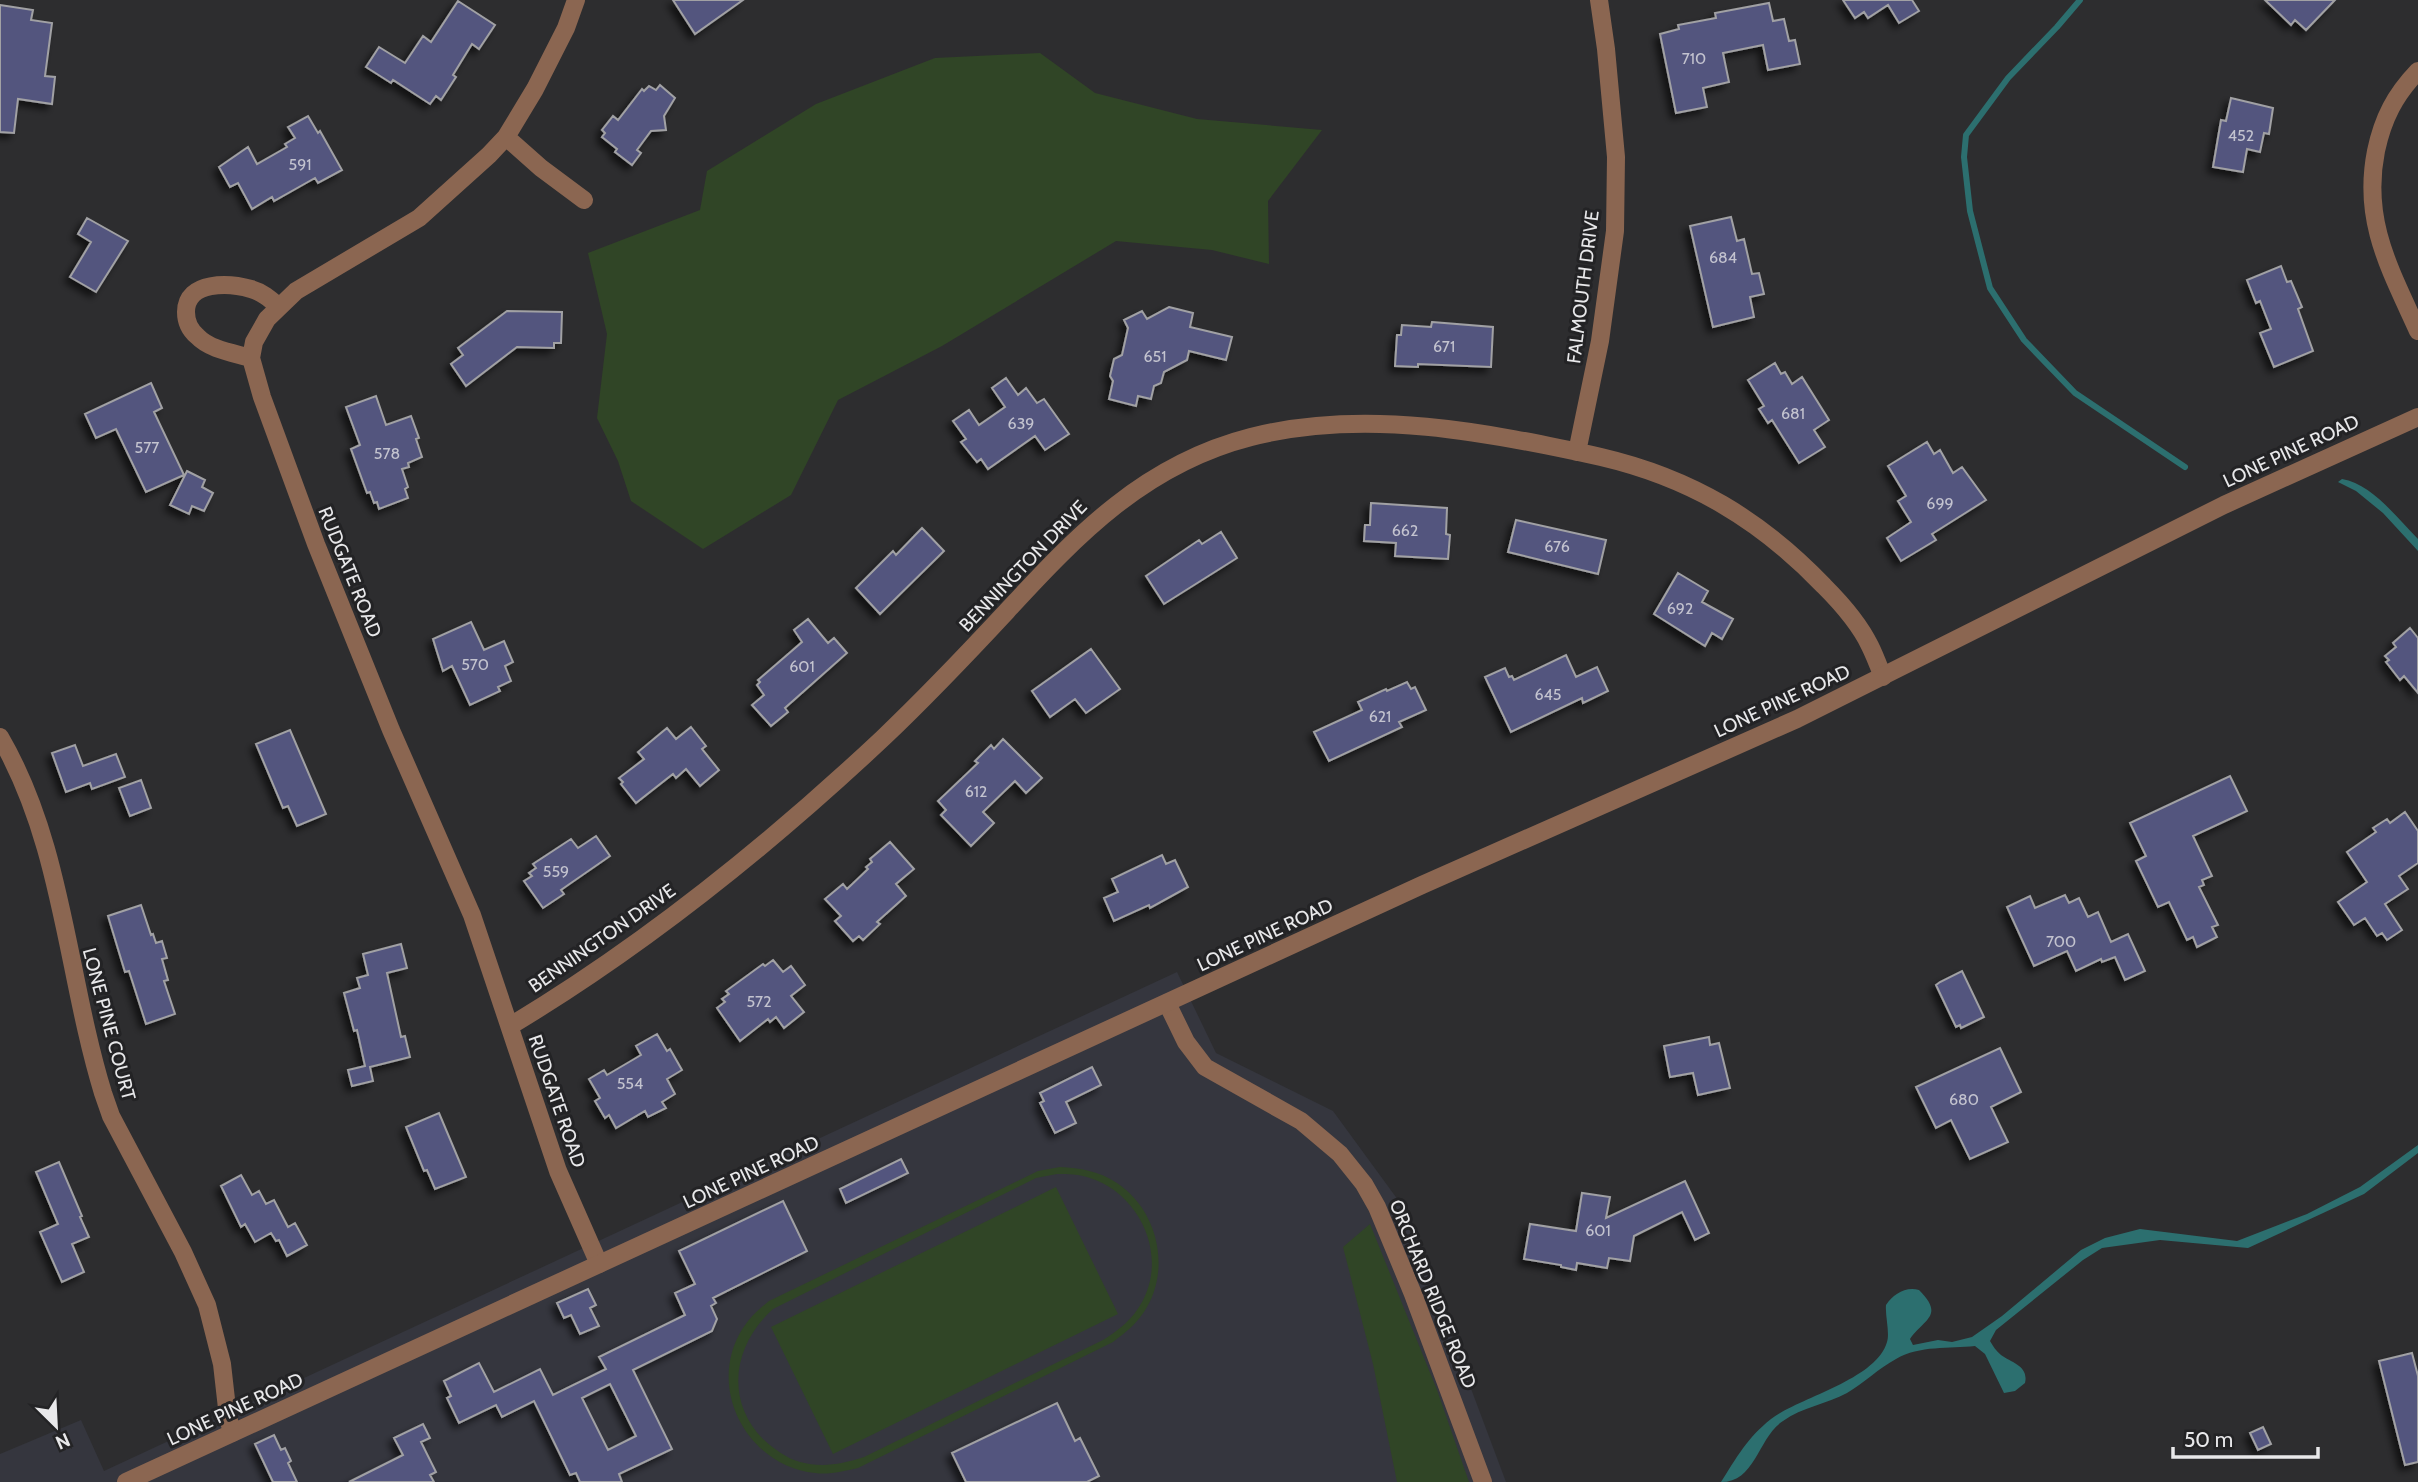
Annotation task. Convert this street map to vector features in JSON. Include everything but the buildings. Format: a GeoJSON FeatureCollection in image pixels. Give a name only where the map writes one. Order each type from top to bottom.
{"type":"FeatureCollection","features":[{"type":"Feature","properties":{"kind":"street"},"geometry":{"type":"LineString","coordinates":[[278,306],[254,290],[228,285],[199,290],[190,299],[186,318],[197,337],[219,349],[251,358],[260,330],[278,306],[296,291],[419,218],[472,173],[506,137],[550,60],[576,0]]}},
{"type":"Feature","properties":{"kind":"street","name":"FALMOUTH DRIVE"},"geometry":{"type":"LineString","coordinates":[[1577,452],[1600,341],[1615,231],[1616,157],[1599,0]]}},
{"type":"Feature","properties":{"kind":"street"},"geometry":{"type":"LineString","coordinates":[[2418,71],[2398,94],[2385,117],[2375,155],[2371,204],[2377,233],[2388,264],[2418,331]]}},
{"type":"Feature","properties":{"kind":"street"},"geometry":{"type":"LineString","coordinates":[[506,137],[541,168],[584,200]]}},
{"type":"Feature","properties":{"kind":"street","name":"RUDGATE ROAD"},"geometry":{"type":"LineString","coordinates":[[251,358],[262,397],[316,544],[391,730],[455,872],[562,1182],[599,1265]]}},
{"type":"Feature","properties":{"kind":"street","name":"LONE PINE ROAD"},"geometry":{"type":"LineString","coordinates":[[126,1482],[1422,885],[1755,738],[1883,677],[2224,505],[2418,417]]}},
{"type":"Feature","properties":{"kind":"street","name":"BENNINGTON DRIVE"},"geometry":{"type":"LineString","coordinates":[[510,1026],[632,946],[764,844],[911,711],[1077,537],[1126,496],[1160,475],[1248,438],[1345,424],[1438,428],[1615,460],[1677,482],[1723,505],[1769,534],[1807,569],[1849,613],[1870,645],[1883,677]]}},
{"type":"Feature","properties":{"kind":"street","name":"LONE PINE COURT"},"geometry":{"type":"LineString","coordinates":[[0,737],[16,768],[42,834],[103,1093],[111,1115],[183,1252],[207,1306],[222,1364],[232,1433]]}},
{"type":"Feature","properties":{"kind":"street","name":"ORCHARD RIDGE ROAD"},"geometry":{"type":"LineString","coordinates":[[1167,1003],[1185,1042],[1205,1067],[1301,1121],[1340,1154],[1364,1184],[1377,1207],[1413,1294],[1483,1482]]}},
{"type":"Feature","properties":{"kind":"shaded area"},"geometry":{"type":"Polygon","coordinates":[[[1177,972],[1216,1053],[1333,1111],[1409,1215],[1506,1482],[0,1482],[0,1454],[81,1420],[104,1471],[1177,972]]]}},
{"type":"Feature","properties":{"kind":"green space"},"geometry":{"type":"Polygon","coordinates":[[[1040,53],[1095,93],[1197,119],[1322,130],[1268,201],[1269,264],[1212,250],[1116,241],[942,346],[838,400],[791,495],[703,549],[631,501],[618,461],[597,418],[607,334],[588,253],[700,210],[707,171],[816,104],[935,58],[1040,53]]]}},
{"type":"Feature","properties":{"kind":"green space"},"geometry":{"type":"Polygon","coordinates":[[[1060,1167],[1096,1173],[1117,1183],[1142,1209],[1151,1225],[1159,1260],[1153,1296],[1130,1328],[1113,1342],[858,1468],[815,1473],[791,1467],[770,1456],[752,1440],[739,1420],[731,1398],[729,1375],[732,1351],[743,1328],[758,1310],[769,1301],[1038,1171],[1060,1167]],[[1074,1174],[1036,1178],[773,1309],[750,1338],[742,1355],[739,1372],[743,1407],[763,1439],[785,1456],[808,1464],[848,1462],[864,1457],[1103,1340],[1125,1324],[1142,1302],[1149,1284],[1152,1265],[1144,1228],[1123,1198],[1108,1186],[1074,1174]]]}},
{"type":"Feature","properties":{"kind":"green space"},"geometry":{"type":"Polygon","coordinates":[[[1056,1187],[1118,1314],[833,1454],[771,1327],[1056,1187]]]}},
{"type":"Feature","properties":{"kind":"green space"},"geometry":{"type":"Polygon","coordinates":[[[1370,1224],[1437,1390],[1469,1482],[1397,1482],[1373,1364],[1343,1247],[1370,1224]]]}},
{"type":"Feature","properties":{"kind":"water"},"geometry":{"type":"Polygon","coordinates":[[[2342,479],[2364,488],[2383,503],[2418,539],[2418,551],[2383,513],[2356,491],[2338,482],[2342,479]]]}},
{"type":"Feature","properties":{"kind":"water"},"geometry":{"type":"Polygon","coordinates":[[[2418,1145],[2418,1153],[2364,1194],[2248,1248],[2160,1240],[2102,1248],[2083,1260],[1996,1330],[1990,1341],[1993,1347],[2019,1366],[2026,1377],[2025,1383],[2015,1391],[2004,1393],[1985,1354],[1975,1346],[1915,1351],[1890,1363],[1847,1393],[1798,1412],[1783,1421],[1768,1437],[1742,1475],[1721,1482],[1749,1441],[1771,1419],[1836,1387],[1868,1367],[1880,1355],[1888,1338],[1886,1305],[1900,1292],[1919,1290],[1931,1306],[1929,1317],[1910,1339],[1913,1345],[1938,1340],[1952,1342],[1972,1337],[2002,1316],[2081,1250],[2105,1238],[2140,1229],[2237,1241],[2307,1214],[2360,1187],[2418,1145]]]}},
{"type":"Feature","properties":{"kind":"waterway"},"geometry":{"type":"LineString","coordinates":[[2080,0],[2008,78],[1966,135],[1964,157],[1970,211],[1990,288],[2024,340],[2075,393],[2185,467]]}}]}
